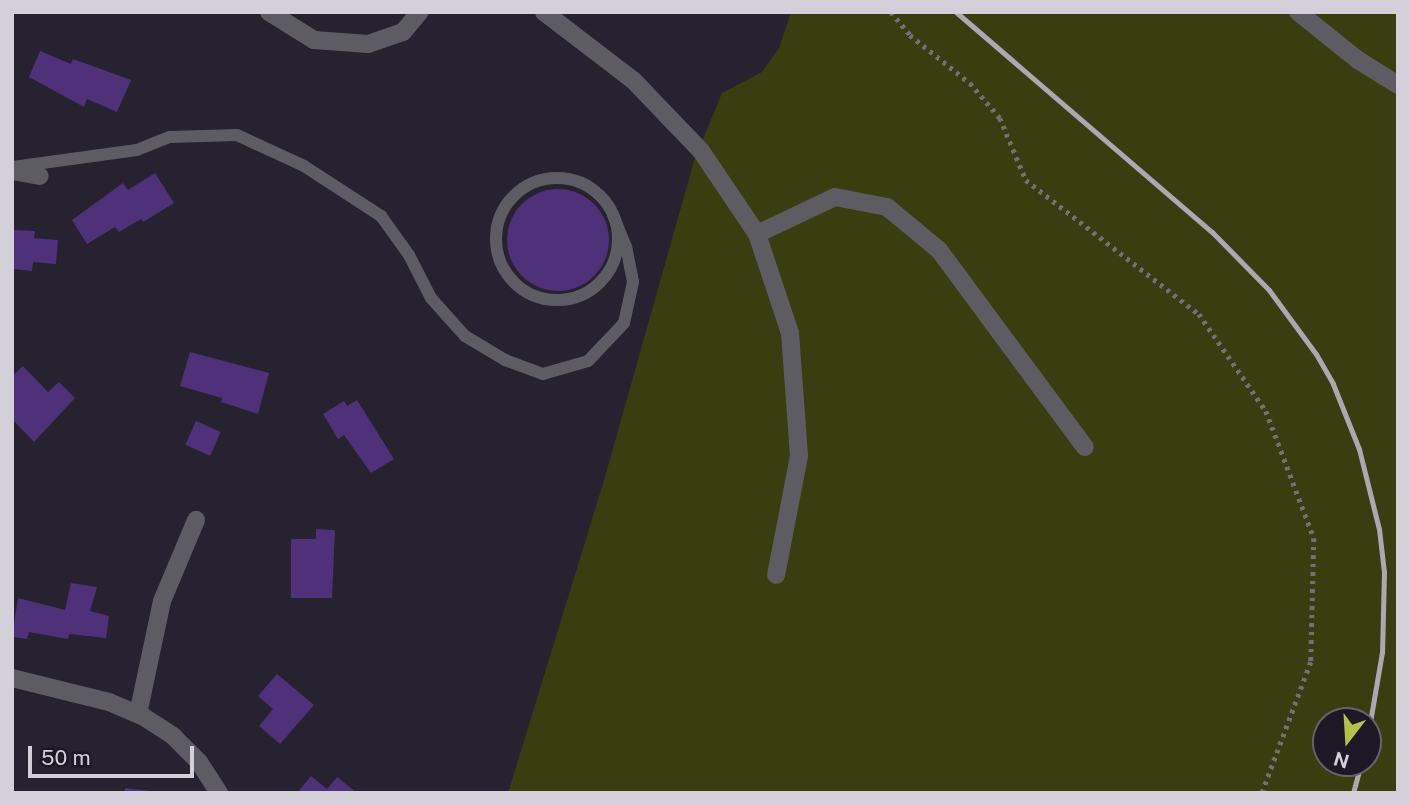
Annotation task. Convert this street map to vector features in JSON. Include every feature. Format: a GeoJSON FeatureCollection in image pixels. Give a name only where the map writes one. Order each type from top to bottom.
{"type":"FeatureCollection","features":[{"type":"Feature","properties":{"kind":"street"},"geometry":{"type":"LineString","coordinates":[[269,12],[314,40],[368,44],[403,32],[420,12]]}},
{"type":"Feature","properties":{"kind":"street"},"geometry":{"type":"LineString","coordinates":[[544,12],[634,80],[701,151],[757,234],[790,333],[799,456],[776,575]]}},
{"type":"Feature","properties":{"kind":"street"},"geometry":{"type":"LineString","coordinates":[[1298,12],[1358,60],[1398,85]]}},
{"type":"Feature","properties":{"kind":"street"},"geometry":{"type":"LineString","coordinates":[[12,169],[40,176]]}},
{"type":"Feature","properties":{"kind":"street"},"geometry":{"type":"LineString","coordinates":[[757,234],[835,197],[887,207],[939,250],[1085,447]]}},
{"type":"Feature","properties":{"kind":"street"},"geometry":{"type":"LineString","coordinates":[[138,714],[162,601],[196,520]]}},
{"type":"Feature","properties":{"kind":"street"},"geometry":{"type":"LineString","coordinates":[[12,678],[109,702],[138,714],[173,736],[199,762],[219,793]]}},
{"type":"Feature","properties":{"kind":"lane"},"geometry":{"type":"LineString","coordinates":[[12,169],[136,150],[170,137],[237,135],[303,166],[381,216],[409,255],[431,298],[466,336],[505,360],[543,374],[588,361],[624,323],[633,282],[626,247],[613,214],[601,197],[564,178],[542,180],[523,188],[508,203],[498,222],[496,243],[501,263],[513,281],[528,292],[546,299],[565,299],[583,294],[599,284],[610,269],[617,251],[618,232],[613,214]]}},
{"type":"Feature","properties":{"kind":"path"},"geometry":{"type":"LineString","coordinates":[[891,12],[911,35],[970,83],[1000,118],[1026,180],[1199,314],[1266,411],[1314,538],[1311,662],[1262,793]]}},
{"type":"Feature","properties":{"kind":"green space"},"geometry":{"type":"Polygon","coordinates":[[[791,12],[1398,12],[1398,793],[508,793],[605,477],[694,161],[722,93],[762,72],[779,48],[791,12]]]}},
{"type":"Feature","properties":{"kind":"building"},"geometry":{"type":"Polygon","coordinates":[[[40,51],[71,64],[73,59],[131,80],[117,112],[87,99],[84,107],[29,77],[40,51]]]}},
{"type":"Feature","properties":{"kind":"building"},"geometry":{"type":"Polygon","coordinates":[[[155,173],[174,203],[143,222],[141,219],[119,232],[115,227],[87,244],[72,220],[123,183],[128,190],[155,173]]]}},
{"type":"Feature","properties":{"kind":"building"},"geometry":{"type":"Polygon","coordinates":[[[558,189],[577,193],[594,204],[605,221],[609,240],[605,259],[594,276],[577,287],[558,291],[539,287],[522,276],[511,259],[507,240],[511,221],[522,204],[539,193],[558,189]]]}},
{"type":"Feature","properties":{"kind":"building"},"geometry":{"type":"Polygon","coordinates":[[[14,230],[35,231],[34,238],[58,240],[56,264],[33,262],[32,271],[12,269],[14,230]]]}},
{"type":"Feature","properties":{"kind":"building"},"geometry":{"type":"Polygon","coordinates":[[[190,352],[269,373],[258,414],[221,402],[222,398],[180,386],[190,352]]]}},
{"type":"Feature","properties":{"kind":"building"},"geometry":{"type":"Polygon","coordinates":[[[23,366],[48,392],[59,382],[75,398],[34,442],[12,419],[12,376],[23,366]]]}},
{"type":"Feature","properties":{"kind":"building"},"geometry":{"type":"Polygon","coordinates":[[[357,400],[394,459],[371,473],[344,435],[338,439],[323,414],[344,401],[347,406],[357,400]]]}},
{"type":"Feature","properties":{"kind":"building"},"geometry":{"type":"Polygon","coordinates":[[[196,421],[221,432],[210,456],[185,445],[196,421]]]}},
{"type":"Feature","properties":{"kind":"building"},"geometry":{"type":"Polygon","coordinates":[[[316,529],[335,530],[332,598],[291,598],[291,539],[316,539],[316,529]]]}},
{"type":"Feature","properties":{"kind":"building"},"geometry":{"type":"Polygon","coordinates":[[[71,583],[97,587],[90,611],[109,616],[106,638],[69,634],[68,639],[29,632],[27,639],[12,637],[18,598],[65,610],[71,583]]]}},
{"type":"Feature","properties":{"kind":"building"},"geometry":{"type":"Polygon","coordinates":[[[277,674],[314,705],[280,744],[259,726],[273,709],[258,696],[277,674]]]}},
{"type":"Feature","properties":{"kind":"building"},"geometry":{"type":"Polygon","coordinates":[[[311,776],[327,789],[337,777],[357,793],[297,793],[311,776]]]}},
{"type":"Feature","properties":{"kind":"building"},"geometry":{"type":"Polygon","coordinates":[[[125,788],[150,791],[150,793],[124,793],[125,788]]]}},
{"type":"Feature","properties":{"kind":"railway"},"geometry":{"type":"LineString","coordinates":[[956,12],[1212,232],[1269,290],[1316,354],[1333,384],[1359,449],[1379,529],[1384,572],[1382,652],[1373,707]]}},
{"type":"Feature","properties":{"kind":"railway"},"geometry":{"type":"LineString","coordinates":[[1353,793],[1357,777]]}}]}
